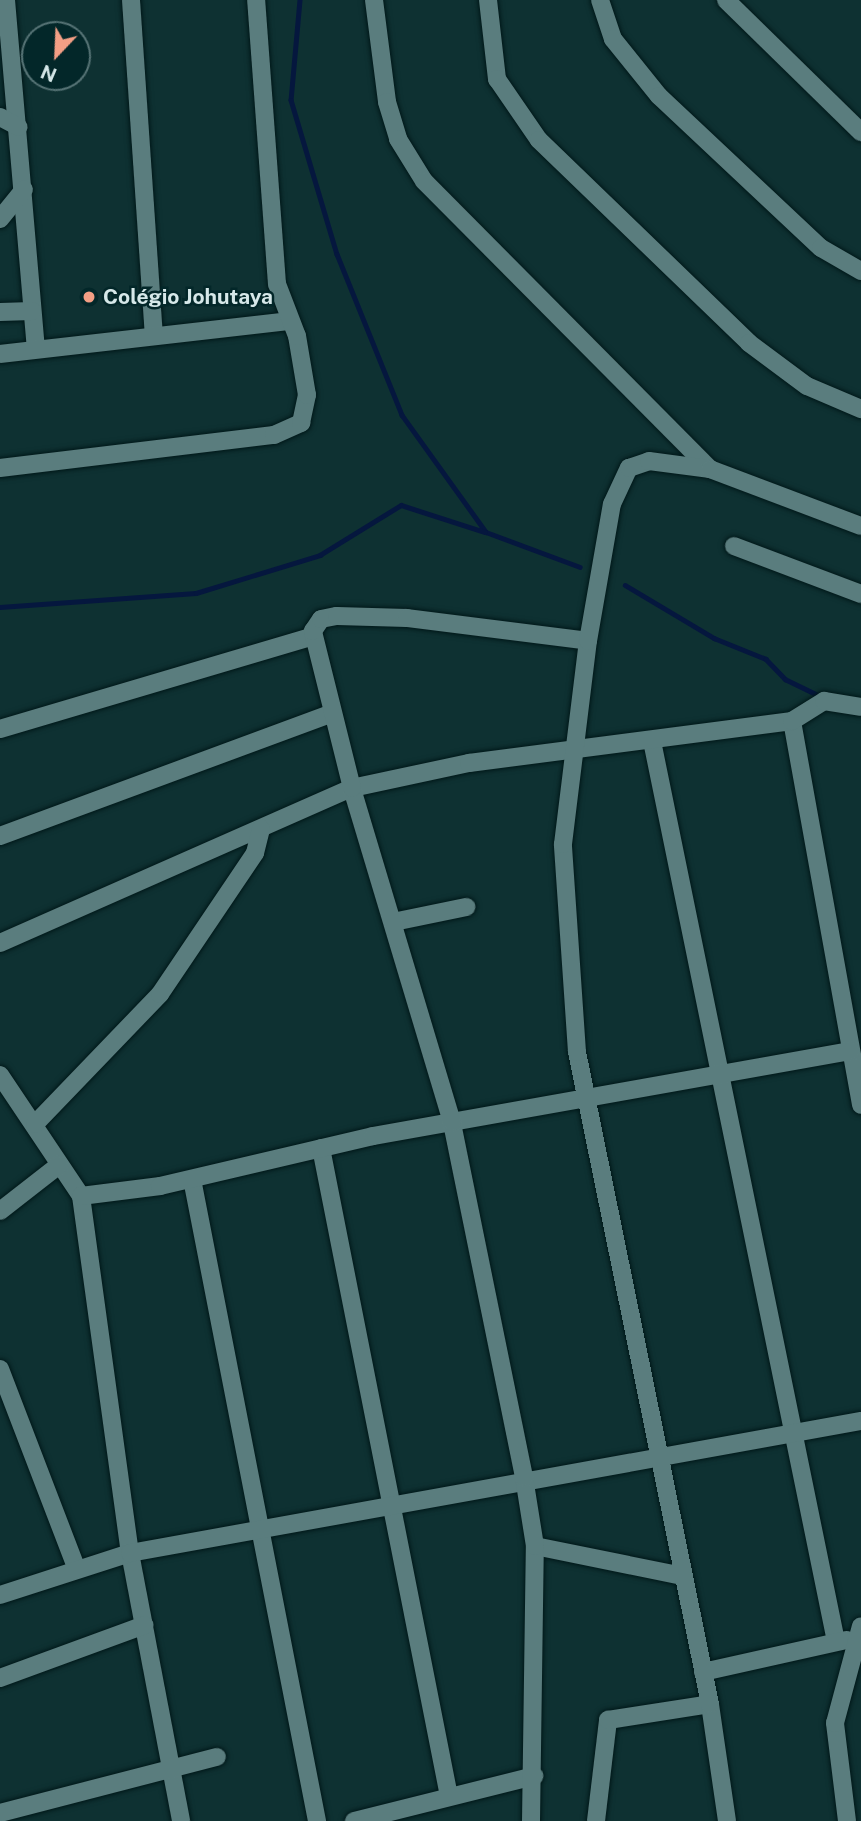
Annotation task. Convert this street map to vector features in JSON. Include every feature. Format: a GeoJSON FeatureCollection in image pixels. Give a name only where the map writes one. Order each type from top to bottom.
{"type":"FeatureCollection","features":[{"type":"Feature","properties":{"kind":"street"},"geometry":{"type":"LineString","coordinates":[[6,0],[4,35],[19,127],[36,348]]}},
{"type":"Feature","properties":{"kind":"street"},"geometry":{"type":"LineString","coordinates":[[131,0],[154,334]]}},
{"type":"Feature","properties":{"kind":"street"},"geometry":{"type":"LineString","coordinates":[[0,468],[294,428],[307,395],[278,284],[256,0]]}},
{"type":"Feature","properties":{"kind":"street"},"geometry":{"type":"LineString","coordinates":[[374,0],[387,102],[398,139],[424,181],[710,468]]}},
{"type":"Feature","properties":{"kind":"street"},"geometry":{"type":"LineString","coordinates":[[488,0],[497,79],[539,140],[748,343],[807,386],[861,409]]}},
{"type":"Feature","properties":{"kind":"street"},"geometry":{"type":"LineString","coordinates":[[600,0],[613,39],[659,96],[821,248],[861,271]]}},
{"type":"Feature","properties":{"kind":"street"},"geometry":{"type":"LineString","coordinates":[[726,0],[861,132]]}},
{"type":"Feature","properties":{"kind":"street"},"geometry":{"type":"LineString","coordinates":[[0,117],[19,127]]}},
{"type":"Feature","properties":{"kind":"street"},"geometry":{"type":"LineString","coordinates":[[0,219],[23,189]]}},
{"type":"Feature","properties":{"kind":"street"},"geometry":{"type":"LineString","coordinates":[[0,312],[33,311]]}},
{"type":"Feature","properties":{"kind":"street"},"geometry":{"type":"LineString","coordinates":[[0,354],[154,334],[288,321]]}},
{"type":"Feature","properties":{"kind":"street"},"geometry":{"type":"LineString","coordinates":[[727,1821],[710,1704],[656,1456],[586,1102],[562,892],[572,751],[588,641],[621,477],[649,461],[710,468],[861,526]]}},
{"type":"Feature","properties":{"kind":"street"},"geometry":{"type":"LineString","coordinates":[[734,546],[861,594]]}},
{"type":"Feature","properties":{"kind":"street"},"geometry":{"type":"LineString","coordinates":[[531,1821],[534,1776],[535,1546],[524,1477],[452,1122],[352,788],[313,636],[321,619],[362,616],[458,621],[588,641]]}},
{"type":"Feature","properties":{"kind":"street"},"geometry":{"type":"LineString","coordinates":[[0,729],[313,636]]}},
{"type":"Feature","properties":{"kind":"street"},"geometry":{"type":"LineString","coordinates":[[0,943],[352,788],[469,763],[792,721],[824,701],[861,707]]}},
{"type":"Feature","properties":{"kind":"street"},"geometry":{"type":"LineString","coordinates":[[0,836],[332,713]]}},
{"type":"Feature","properties":{"kind":"street"},"geometry":{"type":"LineString","coordinates":[[792,721],[861,1105]]}},
{"type":"Feature","properties":{"kind":"street"},"geometry":{"type":"LineString","coordinates":[[652,741],[716,1077],[836,1641]]}},
{"type":"Feature","properties":{"kind":"street"},"geometry":{"type":"LineString","coordinates":[[35,1124],[160,994],[256,853],[261,829]]}},
{"type":"Feature","properties":{"kind":"street"},"geometry":{"type":"LineString","coordinates":[[393,922],[466,907]]}},
{"type":"Feature","properties":{"kind":"street"},"geometry":{"type":"LineString","coordinates":[[81,1196],[192,1179],[321,1148],[452,1122],[586,1102],[851,1051]]}},
{"type":"Feature","properties":{"kind":"street"},"geometry":{"type":"LineString","coordinates":[[0,1075],[81,1196],[130,1553],[169,1771],[181,1821]]}},
{"type":"Feature","properties":{"kind":"street"},"geometry":{"type":"LineString","coordinates":[[321,1148],[395,1505],[449,1796]]}},
{"type":"Feature","properties":{"kind":"street"},"geometry":{"type":"LineString","coordinates":[[0,1211],[59,1165]]}},
{"type":"Feature","properties":{"kind":"street"},"geometry":{"type":"LineString","coordinates":[[192,1179],[263,1529],[317,1821]]}},
{"type":"Feature","properties":{"kind":"street"},"geometry":{"type":"LineString","coordinates":[[1,1373],[76,1567]]}},
{"type":"Feature","properties":{"kind":"street"},"geometry":{"type":"LineString","coordinates":[[0,1595],[76,1567],[130,1553],[395,1505],[524,1477],[861,1421]]}},
{"type":"Feature","properties":{"kind":"street"},"geometry":{"type":"LineString","coordinates":[[535,1546],[682,1576]]}},
{"type":"Feature","properties":{"kind":"street"},"geometry":{"type":"LineString","coordinates":[[0,1678],[145,1625]]}},
{"type":"Feature","properties":{"kind":"street"},"geometry":{"type":"LineString","coordinates":[[703,1672],[836,1641],[859,1632]]}},
{"type":"Feature","properties":{"kind":"street"},"geometry":{"type":"LineString","coordinates":[[847,1821],[835,1723],[859,1632]]}},
{"type":"Feature","properties":{"kind":"street"},"geometry":{"type":"LineString","coordinates":[[596,1821],[605,1723],[625,1715],[710,1704]]}},
{"type":"Feature","properties":{"kind":"street"},"geometry":{"type":"LineString","coordinates":[[0,1813],[217,1757]]}},
{"type":"Feature","properties":{"kind":"street"},"geometry":{"type":"LineString","coordinates":[[354,1821],[534,1776]]}},
{"type":"Feature","properties":{"kind":"waterway"},"geometry":{"type":"LineString","coordinates":[[300,0],[291,100],[337,254],[402,415],[486,532],[580,567]]}},
{"type":"Feature","properties":{"kind":"waterway"},"geometry":{"type":"LineString","coordinates":[[0,607],[196,593],[320,555],[401,505],[485,532]]}},
{"type":"Feature","properties":{"kind":"waterway"},"geometry":{"type":"LineString","coordinates":[[625,585],[714,638],[766,659],[785,679],[820,696]]}},
{"type":"Feature","properties":{"kind":"place","name":"Colégio Johutaya"},"geometry":{"type":"Point","coordinates":[89,297]}}]}
